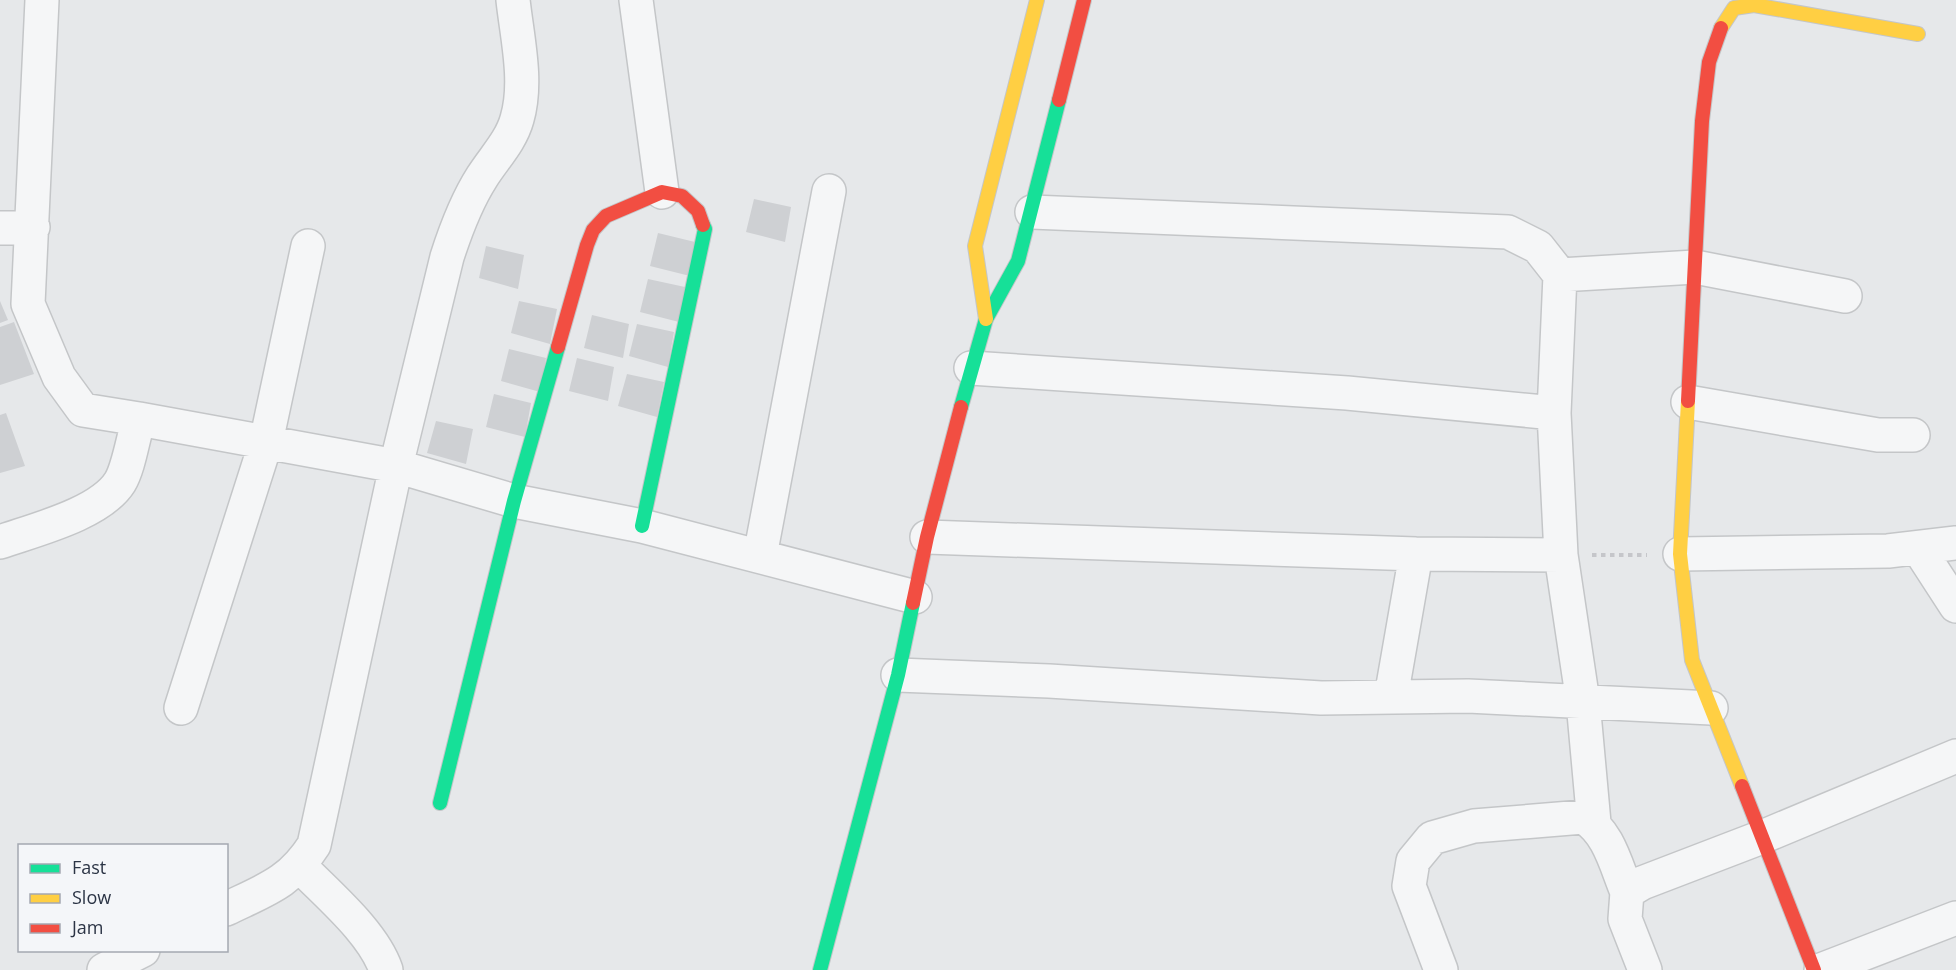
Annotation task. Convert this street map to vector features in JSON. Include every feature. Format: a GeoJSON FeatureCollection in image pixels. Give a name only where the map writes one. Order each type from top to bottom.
{"type":"FeatureCollection","features":[{"type":"Feature","properties":{"kind":"street"},"geometry":{"type":"LineString","coordinates":[[42,0],[28,304],[59,377],[83,410],[396,466],[514,501],[642,526],[915,597]]}},
{"type":"Feature","properties":{"kind":"street"},"geometry":{"type":"LineString","coordinates":[[228,908],[284,880],[301,867],[314,845],[322,817],[396,466],[458,223],[482,177],[503,149],[517,118],[521,78],[513,0]]}},
{"type":"Feature","properties":{"kind":"street"},"geometry":{"type":"LineString","coordinates":[[636,0],[662,192]]}},
{"type":"Feature","properties":{"kind":"street"},"geometry":{"type":"LineString","coordinates":[[986,319],[975,246],[1037,0]]}},
{"type":"Feature","properties":{"kind":"street"},"geometry":{"type":"LineString","coordinates":[[820,970],[898,675],[927,537],[971,368],[986,319],[1018,261],[1084,0]]}},
{"type":"Feature","properties":{"kind":"street"},"geometry":{"type":"LineString","coordinates":[[1814,970],[1692,660],[1680,554],[1702,121],[1711,50],[1718,28],[1734,8],[1754,5],[1918,34]]}},
{"type":"Feature","properties":{"kind":"street"},"geometry":{"type":"LineString","coordinates":[[760,556],[829,191]]}},
{"type":"Feature","properties":{"kind":"street"},"geometry":{"type":"LineString","coordinates":[[440,803],[514,501],[587,245],[593,230],[606,216],[662,192],[682,196],[698,211],[705,230],[642,526]]}},
{"type":"Feature","properties":{"kind":"street"},"geometry":{"type":"LineString","coordinates":[[1032,212],[1508,232],[1538,247],[1560,274],[1554,413],[1561,555],[1583,702],[1594,823]]}},
{"type":"Feature","properties":{"kind":"street"},"geometry":{"type":"LineString","coordinates":[[0,228],[33,227]]}},
{"type":"Feature","properties":{"kind":"street"},"geometry":{"type":"LineString","coordinates":[[181,708],[266,442],[308,246]]}},
{"type":"Feature","properties":{"kind":"street"},"geometry":{"type":"LineString","coordinates":[[1560,274],[1695,267],[1845,296]]}},
{"type":"Feature","properties":{"kind":"street"},"geometry":{"type":"LineString","coordinates":[[971,368],[1347,393],[1554,413]]}},
{"type":"Feature","properties":{"kind":"street"},"geometry":{"type":"LineString","coordinates":[[1688,402],[1869,434],[1913,435]]}},
{"type":"Feature","properties":{"kind":"street"},"geometry":{"type":"LineString","coordinates":[[0,542],[81,512],[103,501],[120,482],[139,419]]}},
{"type":"Feature","properties":{"kind":"street"},"geometry":{"type":"LineString","coordinates":[[927,537],[1416,554],[1561,555]]}},
{"type":"Feature","properties":{"kind":"street"},"geometry":{"type":"LineString","coordinates":[[1680,554],[1919,549],[1956,543]]}},
{"type":"Feature","properties":{"kind":"street"},"geometry":{"type":"LineString","coordinates":[[1919,549],[1956,606]]}},
{"type":"Feature","properties":{"kind":"street"},"geometry":{"type":"LineString","coordinates":[[1391,697],[1416,554]]}},
{"type":"Feature","properties":{"kind":"street"},"geometry":{"type":"LineString","coordinates":[[898,675],[1049,681],[1321,698],[1468,696],[1711,708]]}},
{"type":"Feature","properties":{"kind":"street"},"geometry":{"type":"LineString","coordinates":[[1627,892],[1642,883],[1762,837],[1956,756]]}},
{"type":"Feature","properties":{"kind":"street"},"geometry":{"type":"LineString","coordinates":[[1441,970],[1409,886],[1413,861],[1432,838],[1474,826],[1583,817],[1594,823],[1602,832],[1627,892],[1625,919],[1645,970]]}},
{"type":"Feature","properties":{"kind":"street"},"geometry":{"type":"LineString","coordinates":[[301,867],[353,920],[382,959],[386,970]]}},
{"type":"Feature","properties":{"kind":"street"},"geometry":{"type":"LineString","coordinates":[[1821,970],[1956,918]]}},
{"type":"Feature","properties":{"kind":"street"},"geometry":{"type":"LineString","coordinates":[[104,970],[141,952]]}},
{"type":"Feature","properties":{"kind":"path"},"geometry":{"type":"LineString","coordinates":[[1561,555],[1680,554]]}},
{"type":"Feature","properties":{"kind":"building"},"geometry":{"type":"Polygon","coordinates":[[[754,199],[791,207],[785,242],[746,232],[754,199]]]}},
{"type":"Feature","properties":{"kind":"building"},"geometry":{"type":"Polygon","coordinates":[[[658,233],[695,242],[690,276],[650,266],[658,233]]]}},
{"type":"Feature","properties":{"kind":"building"},"geometry":{"type":"Polygon","coordinates":[[[486,246],[524,255],[518,289],[479,278],[486,246]]]}},
{"type":"Feature","properties":{"kind":"building"},"geometry":{"type":"Polygon","coordinates":[[[648,279],[685,287],[679,322],[640,312],[648,279]]]}},
{"type":"Feature","properties":{"kind":"building"},"geometry":{"type":"Polygon","coordinates":[[[0,301],[8,320],[0,323],[0,301]]]}},
{"type":"Feature","properties":{"kind":"building"},"geometry":{"type":"Polygon","coordinates":[[[519,301],[557,309],[550,344],[511,333],[519,301]]]}},
{"type":"Feature","properties":{"kind":"building"},"geometry":{"type":"Polygon","coordinates":[[[592,315],[629,324],[623,358],[584,348],[592,315]]]}},
{"type":"Feature","properties":{"kind":"building"},"geometry":{"type":"Polygon","coordinates":[[[14,322],[34,374],[0,385],[0,327],[14,322]]]}},
{"type":"Feature","properties":{"kind":"building"},"geometry":{"type":"Polygon","coordinates":[[[637,324],[674,332],[668,367],[629,356],[637,324]]]}},
{"type":"Feature","properties":{"kind":"building"},"geometry":{"type":"Polygon","coordinates":[[[509,349],[546,358],[540,392],[501,381],[509,349]]]}},
{"type":"Feature","properties":{"kind":"building"},"geometry":{"type":"Polygon","coordinates":[[[577,358],[614,367],[608,401],[569,391],[577,358]]]}},
{"type":"Feature","properties":{"kind":"building"},"geometry":{"type":"Polygon","coordinates":[[[627,374],[664,382],[657,417],[618,406],[627,374]]]}},
{"type":"Feature","properties":{"kind":"building"},"geometry":{"type":"Polygon","coordinates":[[[494,394],[531,403],[525,437],[486,427],[494,394]]]}},
{"type":"Feature","properties":{"kind":"building"},"geometry":{"type":"Polygon","coordinates":[[[6,413],[25,466],[0,473],[0,415],[6,413]]]}},
{"type":"Feature","properties":{"kind":"building"},"geometry":{"type":"Polygon","coordinates":[[[436,421],[473,429],[466,464],[427,453],[436,421]]]}},
{"type":"Feature","properties":{"kind":"traffic: fast"},"geometry":{"type":"LineString","coordinates":[[961,407],[986,319],[1018,261],[1059,100]]}},
{"type":"Feature","properties":{"kind":"traffic: fast"},"geometry":{"type":"LineString","coordinates":[[642,526],[705,229],[703,225]]}},
{"type":"Feature","properties":{"kind":"traffic: fast"},"geometry":{"type":"LineString","coordinates":[[440,803],[514,501],[558,347]]}},
{"type":"Feature","properties":{"kind":"traffic: fast"},"geometry":{"type":"LineString","coordinates":[[820,970],[898,675],[913,603]]}},
{"type":"Feature","properties":{"kind":"traffic: slow"},"geometry":{"type":"LineString","coordinates":[[986,319],[975,246],[1037,0]]}},
{"type":"Feature","properties":{"kind":"traffic: slow"},"geometry":{"type":"LineString","coordinates":[[1721,28],[1734,8],[1754,5],[1918,34]]}},
{"type":"Feature","properties":{"kind":"traffic: slow"},"geometry":{"type":"LineString","coordinates":[[1688,401],[1680,554],[1692,660],[1742,786]]}},
{"type":"Feature","properties":{"kind":"traffic: jam"},"geometry":{"type":"LineString","coordinates":[[1059,100],[1084,0]]}},
{"type":"Feature","properties":{"kind":"traffic: jam"},"geometry":{"type":"LineString","coordinates":[[1688,401],[1702,121],[1709,62],[1721,28]]}},
{"type":"Feature","properties":{"kind":"traffic: jam"},"geometry":{"type":"LineString","coordinates":[[558,347],[587,245],[593,230],[606,216],[662,192],[682,196],[698,211],[703,225]]}},
{"type":"Feature","properties":{"kind":"traffic: jam"},"geometry":{"type":"LineString","coordinates":[[913,603],[927,537],[961,407]]}},
{"type":"Feature","properties":{"kind":"traffic: jam"},"geometry":{"type":"LineString","coordinates":[[1742,786],[1814,970]]}}]}
